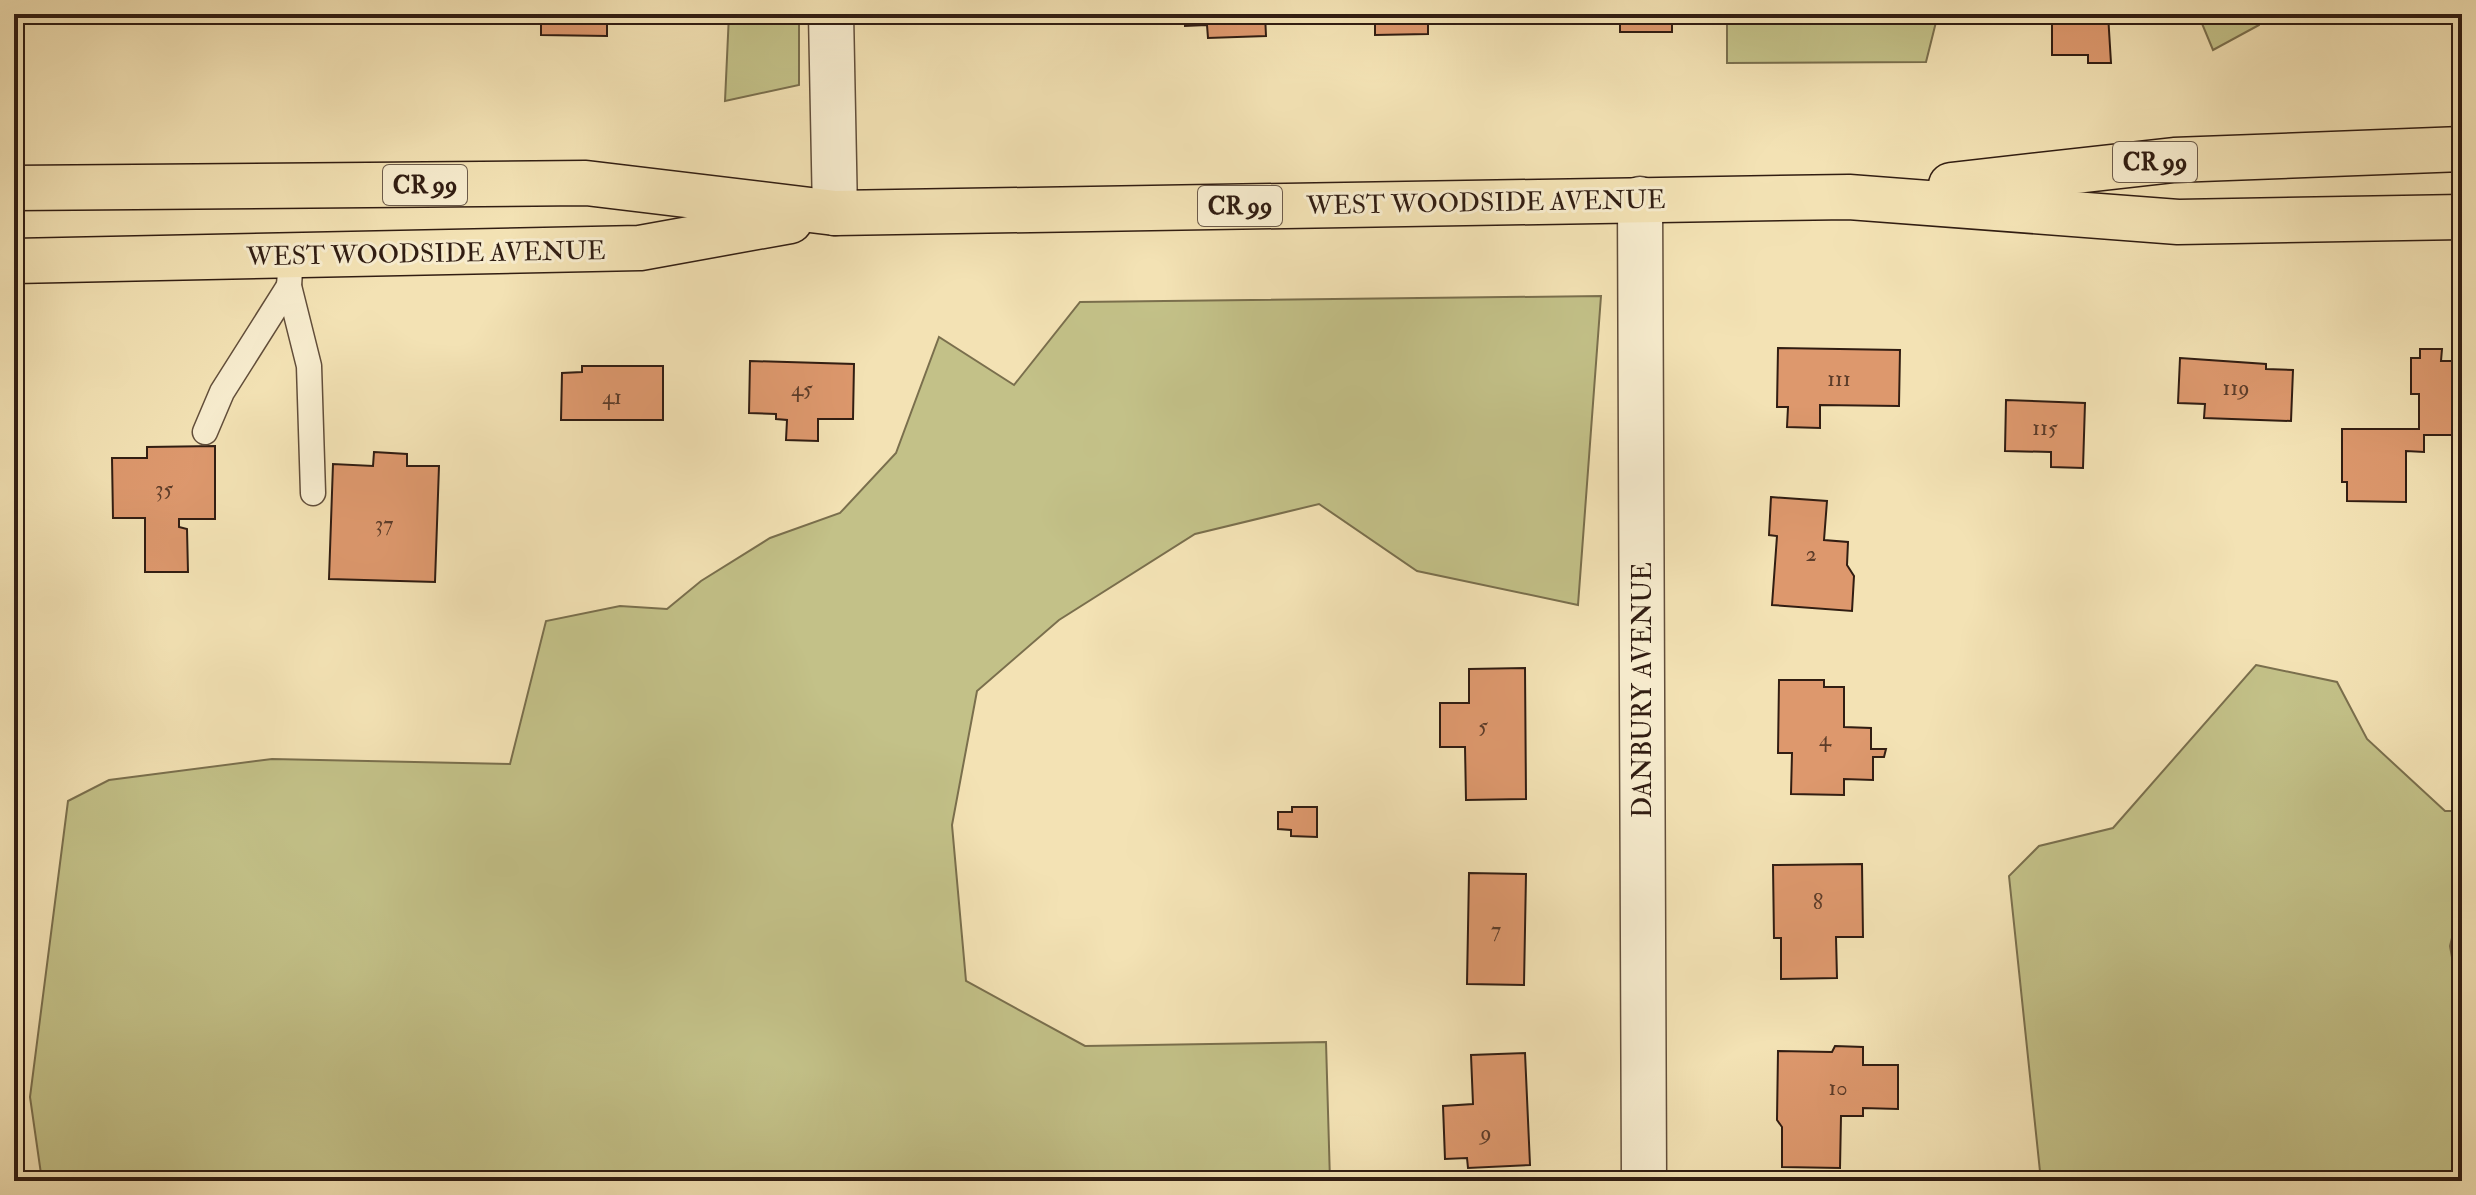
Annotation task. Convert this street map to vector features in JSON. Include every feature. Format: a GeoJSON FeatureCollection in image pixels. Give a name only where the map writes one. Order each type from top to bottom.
{"type":"FeatureCollection","features":[{"type":"Feature","properties":{"kind":"main road","name":"WEST WOODSIDE AVENUE"},"geometry":{"type":"LineString","coordinates":[[1849,197],[2174,160],[2462,149]]}},
{"type":"Feature","properties":{"kind":"main road","name":"WEST WOODSIDE AVENUE"},"geometry":{"type":"LineString","coordinates":[[14,188],[586,183],[835,213],[1849,197],[2178,222],[2462,217]]}},
{"type":"Feature","properties":{"kind":"main road","name":"WEST WOODSIDE AVENUE"},"geometry":{"type":"LineString","coordinates":[[14,261],[290,271],[640,248],[835,213]]}},
{"type":"Feature","properties":{"kind":"street"},"geometry":{"type":"LineString","coordinates":[[831,14],[835,213]]}},
{"type":"Feature","properties":{"kind":"street","name":"DANBURY AVENUE"},"geometry":{"type":"LineString","coordinates":[[1640,199],[1644,1181]]}},
{"type":"Feature","properties":{"kind":"lane"},"geometry":{"type":"LineString","coordinates":[[205,432],[222,392],[290,271]]}},
{"type":"Feature","properties":{"kind":"lane"},"geometry":{"type":"LineString","coordinates":[[290,271],[309,366],[313,493]]}},
{"type":"Feature","properties":{"kind":"shaded area"},"geometry":{"type":"Polygon","coordinates":[[[729,14],[799,14],[799,85],[725,101],[729,14]]]}},
{"type":"Feature","properties":{"kind":"shaded area"},"geometry":{"type":"Polygon","coordinates":[[[1727,14],[1938,14],[1926,62],[1727,63],[1727,14]]]}},
{"type":"Feature","properties":{"kind":"shaded area"},"geometry":{"type":"Polygon","coordinates":[[[2198,14],[2261,14],[2259,25],[2213,50],[2198,14]]]}},
{"type":"Feature","properties":{"kind":"shaded area"},"geometry":{"type":"Polygon","coordinates":[[[1601,296],[1578,605],[1417,571],[1319,504],[1195,534],[1059,620],[977,691],[952,825],[966,981],[1085,1046],[1326,1042],[1330,1181],[42,1181],[30,1097],[68,801],[109,780],[272,759],[510,764],[546,621],[620,606],[667,609],[701,581],[770,538],[840,513],[896,453],[939,337],[1014,385],[1080,302],[1601,296]]]}},
{"type":"Feature","properties":{"kind":"shaded area"},"geometry":{"type":"Polygon","coordinates":[[[2256,665],[2337,682],[2367,739],[2445,811],[2462,811],[2462,898],[2450,946],[2462,1015],[2462,1181],[2301,1181],[2294,1175],[2172,1181],[2041,1181],[2009,876],[2039,846],[2113,828],[2256,665]]]}},
{"type":"Feature","properties":{"kind":"building"},"geometry":{"type":"Polygon","coordinates":[[[375,14],[462,14],[462,16],[375,18],[375,14]]]}},
{"type":"Feature","properties":{"kind":"building"},"geometry":{"type":"Polygon","coordinates":[[[541,14],[607,14],[607,36],[541,35],[541,14]]]}},
{"type":"Feature","properties":{"kind":"building"},"geometry":{"type":"Polygon","coordinates":[[[961,14],[1025,14],[1025,17],[961,18],[961,14]]]}},
{"type":"Feature","properties":{"kind":"building"},"geometry":{"type":"Polygon","coordinates":[[[1185,14],[1265,14],[1266,36],[1208,38],[1207,25],[1185,26],[1185,14]]]}},
{"type":"Feature","properties":{"kind":"building"},"geometry":{"type":"Polygon","coordinates":[[[1375,14],[1455,14],[1455,24],[1428,24],[1428,34],[1375,35],[1375,14]]]}},
{"type":"Feature","properties":{"kind":"building"},"geometry":{"type":"Polygon","coordinates":[[[1620,14],[1672,14],[1672,32],[1620,32],[1620,14]]]}},
{"type":"Feature","properties":{"kind":"building"},"geometry":{"type":"Polygon","coordinates":[[[2052,14],[2108,14],[2111,63],[2088,63],[2088,55],[2052,55],[2052,14]]]}},
{"type":"Feature","properties":{"kind":"building"},"geometry":{"type":"Polygon","coordinates":[[[2399,14],[2452,14],[2452,23],[2399,22],[2399,14]]]}},
{"type":"Feature","properties":{"kind":"building"},"geometry":{"type":"Polygon","coordinates":[[[1778,348],[1900,350],[1899,406],[1820,405],[1820,428],[1787,427],[1788,407],[1777,407],[1778,348]]]}},
{"type":"Feature","properties":{"kind":"building"},"geometry":{"type":"Polygon","coordinates":[[[2420,349],[2442,349],[2441,361],[2462,361],[2462,435],[2424,435],[2424,452],[2406,451],[2406,502],[2347,501],[2347,482],[2342,482],[2342,429],[2419,429],[2419,394],[2411,394],[2411,358],[2420,358],[2420,349]]]}},
{"type":"Feature","properties":{"kind":"building"},"geometry":{"type":"Polygon","coordinates":[[[2180,358],[2266,364],[2266,369],[2293,370],[2291,421],[2204,418],[2205,404],[2178,403],[2180,358]]]}},
{"type":"Feature","properties":{"kind":"building"},"geometry":{"type":"Polygon","coordinates":[[[750,361],[854,364],[853,419],[818,419],[818,441],[786,440],[787,420],[776,419],[776,414],[749,413],[750,361]]]}},
{"type":"Feature","properties":{"kind":"building"},"geometry":{"type":"Polygon","coordinates":[[[582,366],[663,366],[663,420],[561,420],[562,373],[582,372],[582,366]]]}},
{"type":"Feature","properties":{"kind":"building"},"geometry":{"type":"Polygon","coordinates":[[[2006,400],[2085,403],[2083,468],[2051,467],[2051,452],[2005,451],[2006,400]]]}},
{"type":"Feature","properties":{"kind":"building"},"geometry":{"type":"Polygon","coordinates":[[[215,446],[215,519],[179,519],[179,527],[187,529],[188,572],[145,572],[145,518],[113,518],[112,458],[147,458],[147,447],[215,446]]]}},
{"type":"Feature","properties":{"kind":"building"},"geometry":{"type":"Polygon","coordinates":[[[374,452],[407,454],[407,466],[439,466],[435,582],[329,579],[333,464],[373,466],[374,452]]]}},
{"type":"Feature","properties":{"kind":"building"},"geometry":{"type":"Polygon","coordinates":[[[1771,497],[1827,501],[1824,540],[1848,542],[1847,565],[1854,576],[1852,611],[1772,605],[1777,536],[1769,535],[1771,497]]]}},
{"type":"Feature","properties":{"kind":"building"},"geometry":{"type":"Polygon","coordinates":[[[1525,668],[1526,799],[1466,800],[1465,747],[1440,747],[1440,703],[1469,703],[1469,669],[1525,668]]]}},
{"type":"Feature","properties":{"kind":"building"},"geometry":{"type":"Polygon","coordinates":[[[1779,680],[1824,680],[1824,687],[1844,687],[1844,727],[1871,728],[1871,749],[1886,749],[1884,757],[1873,757],[1873,780],[1844,779],[1844,795],[1791,794],[1792,753],[1778,753],[1779,680]]]}},
{"type":"Feature","properties":{"kind":"building"},"geometry":{"type":"Polygon","coordinates":[[[1292,807],[1317,807],[1317,837],[1291,836],[1291,830],[1278,829],[1278,812],[1292,812],[1292,807]]]}},
{"type":"Feature","properties":{"kind":"building"},"geometry":{"type":"Polygon","coordinates":[[[1862,864],[1863,937],[1836,937],[1837,978],[1781,979],[1781,938],[1774,938],[1773,865],[1862,864]]]}},
{"type":"Feature","properties":{"kind":"building"},"geometry":{"type":"Polygon","coordinates":[[[1469,873],[1526,874],[1524,985],[1467,984],[1469,873]]]}},
{"type":"Feature","properties":{"kind":"building"},"geometry":{"type":"Polygon","coordinates":[[[1835,1046],[1863,1047],[1863,1065],[1898,1065],[1898,1109],[1863,1108],[1863,1116],[1841,1116],[1840,1168],[1782,1167],[1782,1127],[1777,1120],[1778,1051],[1832,1052],[1835,1046]]]}},
{"type":"Feature","properties":{"kind":"building"},"geometry":{"type":"Polygon","coordinates":[[[1525,1053],[1530,1165],[1468,1168],[1467,1158],[1445,1159],[1443,1106],[1473,1104],[1471,1055],[1525,1053]]]}}]}
